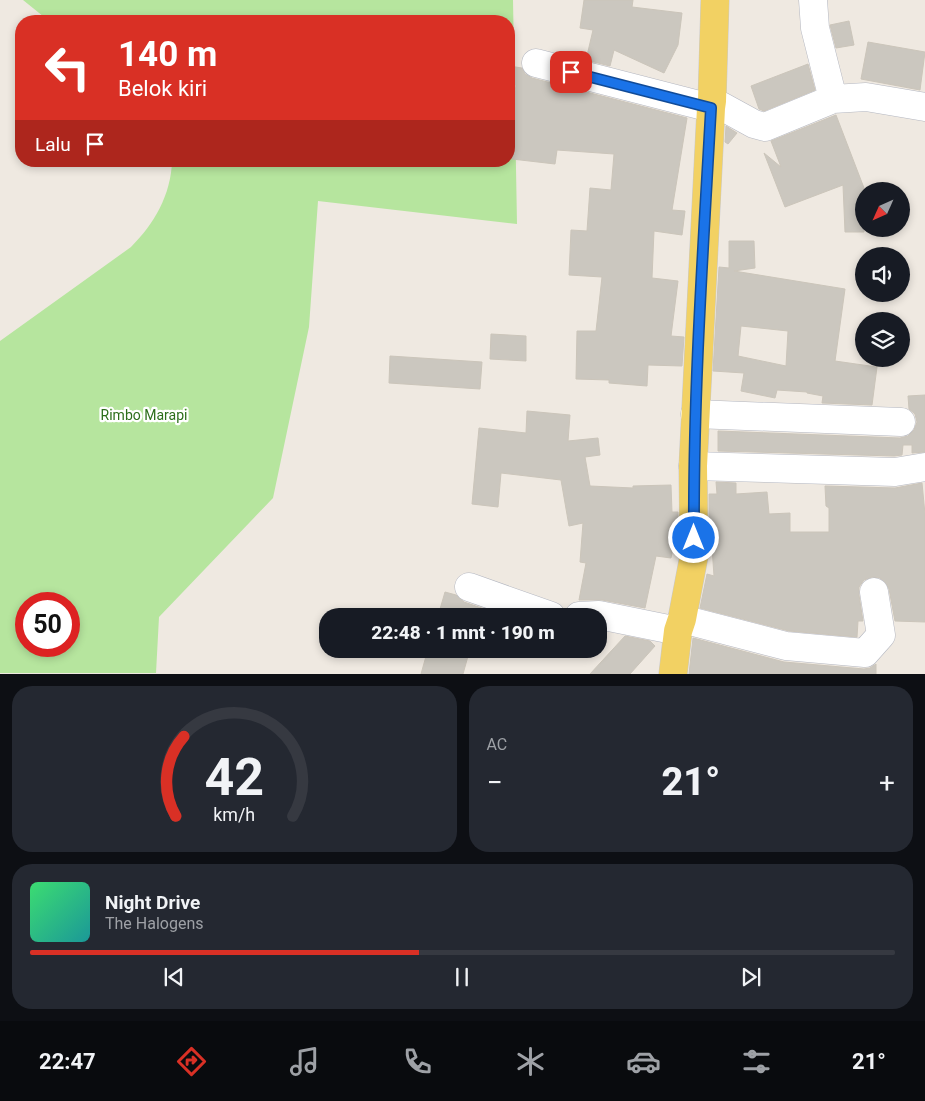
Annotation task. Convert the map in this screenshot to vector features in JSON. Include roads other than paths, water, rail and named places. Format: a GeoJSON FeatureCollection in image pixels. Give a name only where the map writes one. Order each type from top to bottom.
{"type":"FeatureCollection","features":[{"type":"Feature","properties":{"kind":"main road"},"geometry":{"type":"LineString","coordinates":[[673,674],[680,625],[694,556],[693,466],[712,105],[715,0]]}},
{"type":"Feature","properties":{"kind":"street"},"geometry":{"type":"LineString","coordinates":[[813,0],[815,28],[833,99]]}},
{"type":"Feature","properties":{"kind":"street"},"geometry":{"type":"LineString","coordinates":[[536,63],[712,105],[754,124],[766,127],[833,99],[866,97],[925,107]]}},
{"type":"Feature","properties":{"kind":"street"},"geometry":{"type":"LineString","coordinates":[[695,414],[901,422]]}},
{"type":"Feature","properties":{"kind":"street"},"geometry":{"type":"LineString","coordinates":[[693,466],[895,472],[925,467]]}},
{"type":"Feature","properties":{"kind":"street"},"geometry":{"type":"LineString","coordinates":[[469,587],[528,608]]}},
{"type":"Feature","properties":{"kind":"street"},"geometry":{"type":"LineString","coordinates":[[607,616],[680,625],[786,646],[864,653],[881,635],[874,592]]}},
{"type":"Feature","properties":{"kind":"park label","name":"Rimbo Marapi"},"geometry":{"type":"Point","coordinates":[144,415]}}]}
